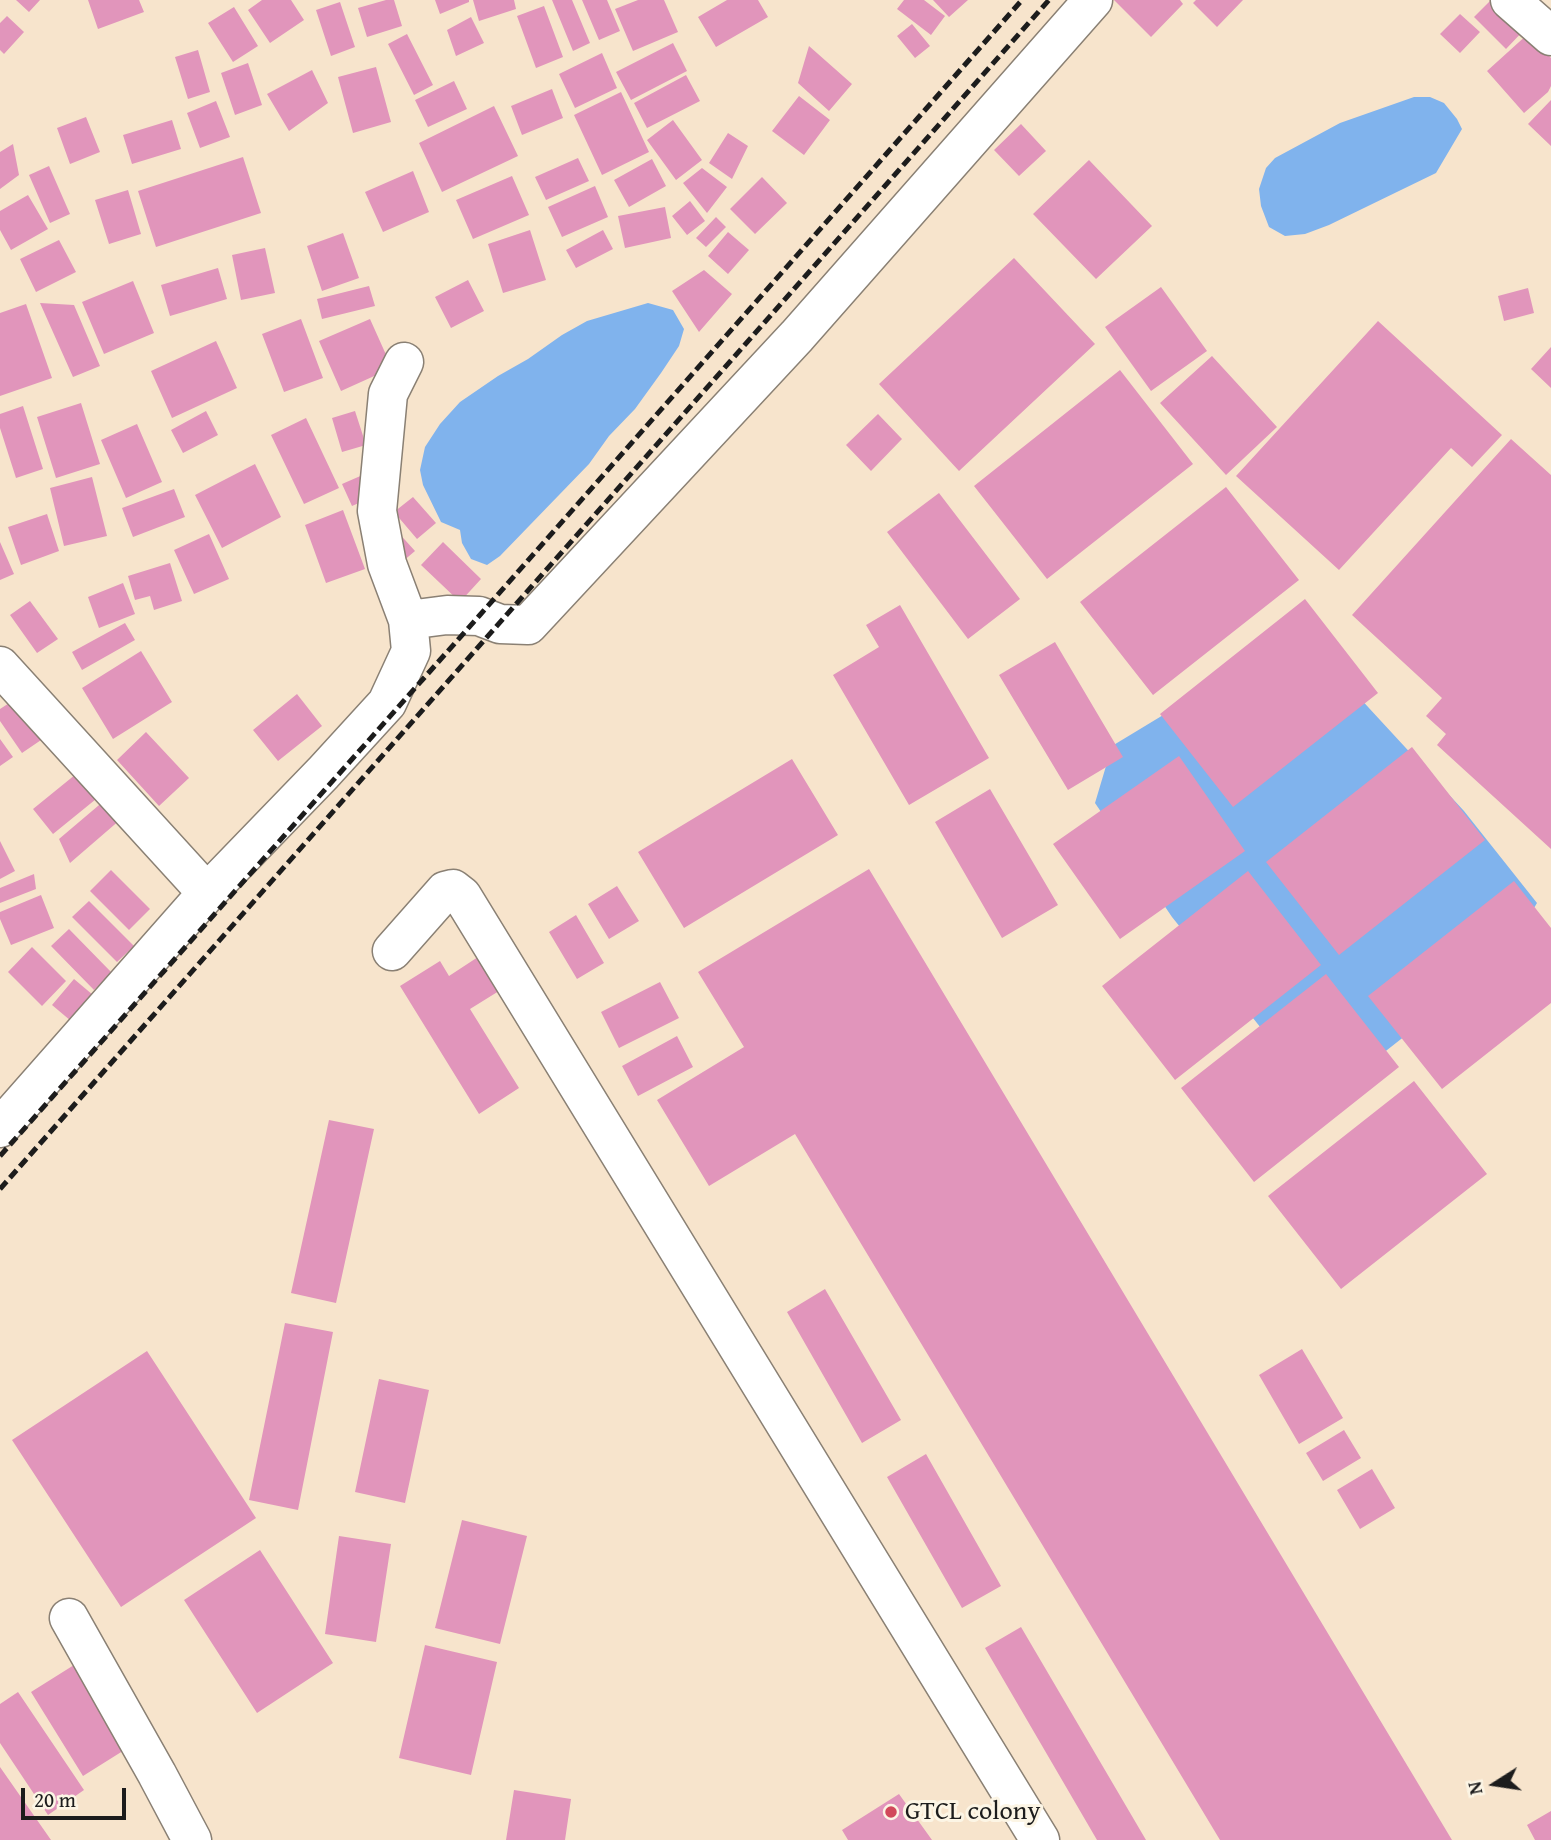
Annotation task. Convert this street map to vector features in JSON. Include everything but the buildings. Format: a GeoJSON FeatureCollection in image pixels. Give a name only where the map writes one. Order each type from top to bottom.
{"type":"FeatureCollection","features":[{"type":"Feature","properties":{"kind":"street"},"geometry":{"type":"LineString","coordinates":[[408,620],[447,615],[479,617],[500,624],[528,625],[797,336],[1093,0]]}},
{"type":"Feature","properties":{"kind":"street"},"geometry":{"type":"LineString","coordinates":[[1510,0],[1551,36]]}},
{"type":"Feature","properties":{"kind":"street"},"geometry":{"type":"LineString","coordinates":[[0,1128],[206,893],[387,703],[411,651],[408,620],[387,564],[377,511],[388,394],[404,362]]}},
{"type":"Feature","properties":{"kind":"street"},"geometry":{"type":"LineString","coordinates":[[0,666],[206,893]]}},
{"type":"Feature","properties":{"kind":"street"},"geometry":{"type":"LineString","coordinates":[[392,951],[445,891],[453,889],[462,896],[1040,1840]]}},
{"type":"Feature","properties":{"kind":"street"},"geometry":{"type":"LineString","coordinates":[[68,1618],[157,1774],[191,1840]]}},
{"type":"Feature","properties":{"kind":"water"},"geometry":{"type":"Polygon","coordinates":[[[1414,97],[1430,97],[1444,103],[1462,129],[1436,173],[1305,234],[1285,236],[1269,227],[1261,206],[1259,189],[1266,168],[1275,158],[1340,123],[1414,97]]]}},
{"type":"Feature","properties":{"kind":"water"},"geometry":{"type":"Polygon","coordinates":[[[648,303],[673,310],[684,329],[679,346],[661,373],[589,464],[500,556],[487,565],[471,559],[462,543],[460,530],[441,522],[423,485],[420,470],[425,447],[440,424],[460,402],[562,335],[587,321],[648,303]]]}},
{"type":"Feature","properties":{"kind":"water"},"geometry":{"type":"Polygon","coordinates":[[[1321,656],[1464,811],[1537,903],[1504,958],[1382,1054],[1293,1068],[1172,917],[1095,803],[1112,746],[1188,700],[1321,656]]]}},
{"type":"Feature","properties":{"kind":"railway"},"geometry":{"type":"LineString","coordinates":[[0,1156],[1022,0]]}},
{"type":"Feature","properties":{"kind":"railway"},"geometry":{"type":"LineString","coordinates":[[0,1189],[1049,0]]}},
{"type":"Feature","properties":{"kind":"place","name":"GTCL colony"},"geometry":{"type":"Point","coordinates":[891,1812]}}]}
